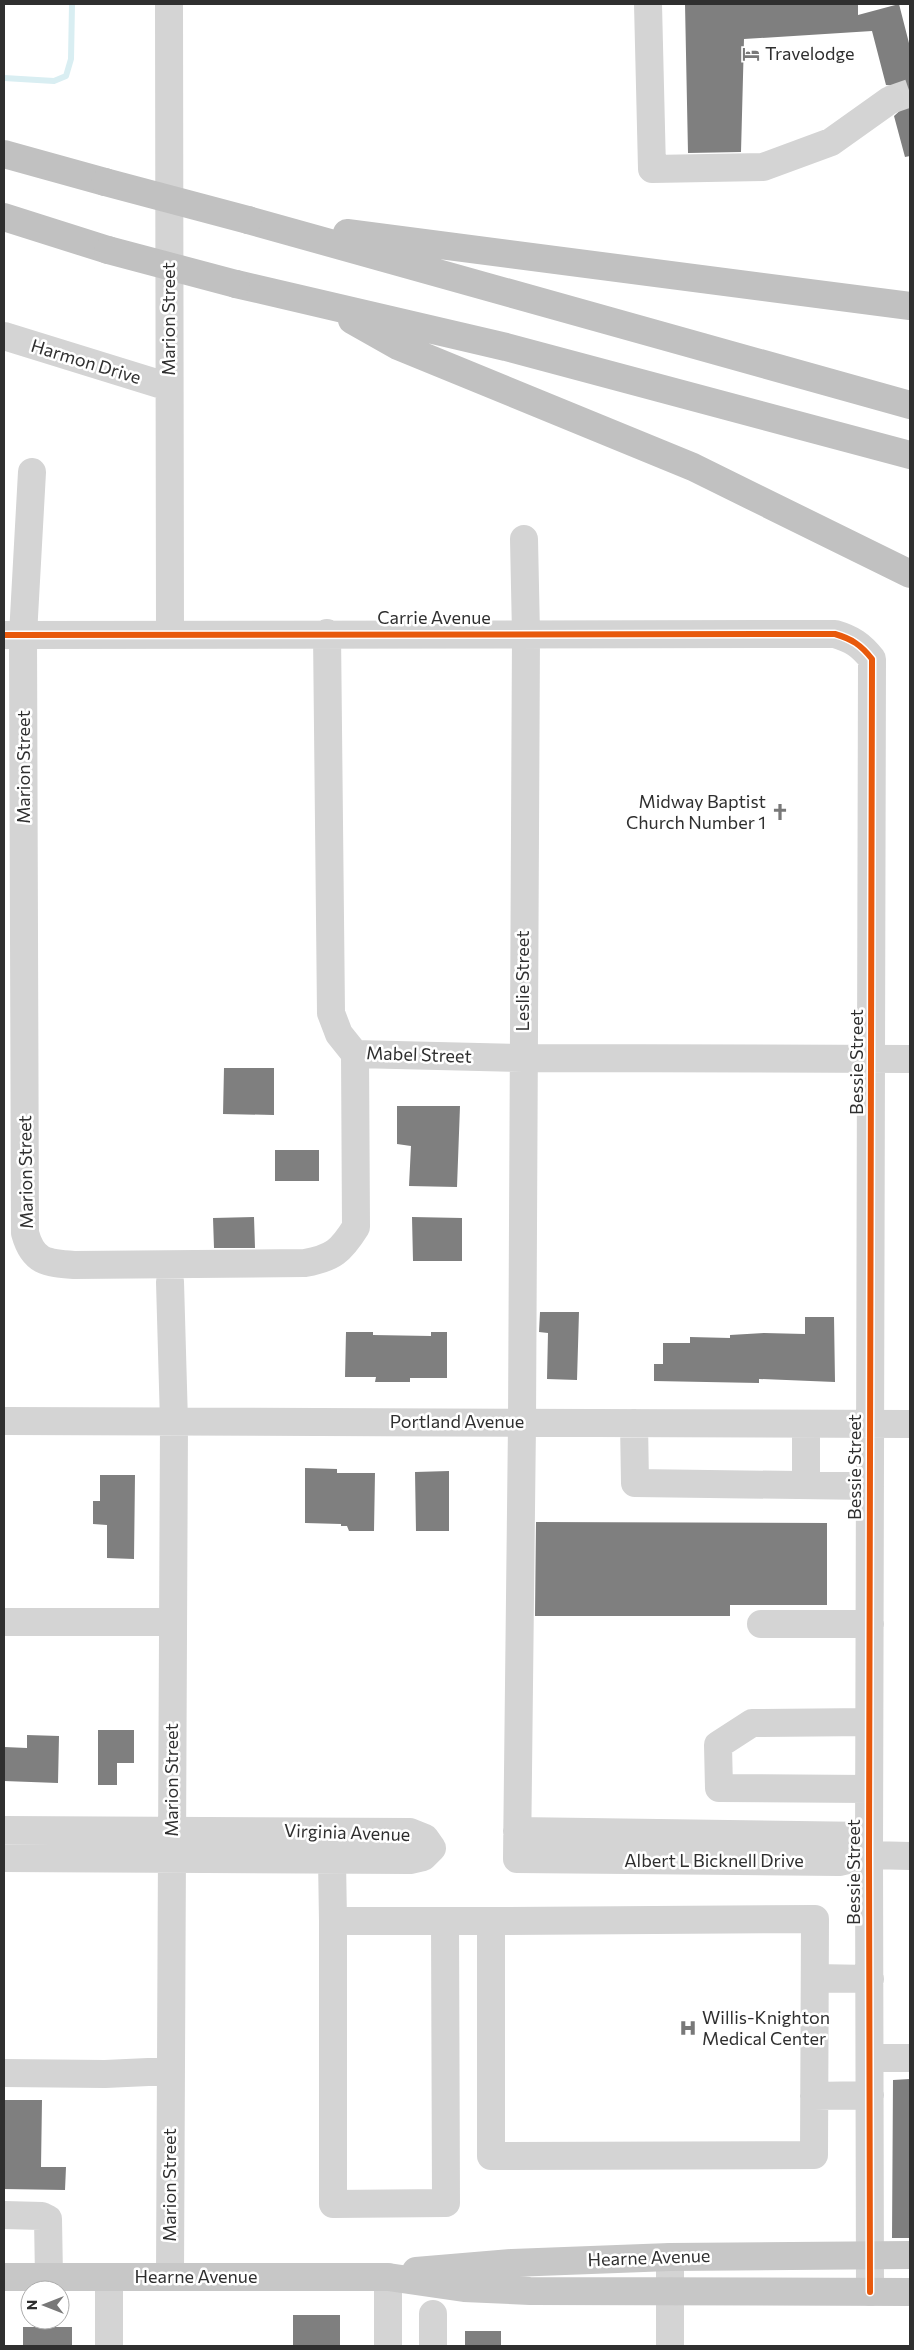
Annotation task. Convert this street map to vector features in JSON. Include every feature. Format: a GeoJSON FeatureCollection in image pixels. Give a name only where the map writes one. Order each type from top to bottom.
{"type":"FeatureCollection","features":[{"type":"Feature","properties":{"kind":"highway"},"geometry":{"type":"LineString","coordinates":[[4,154],[248,220],[910,405]]}},
{"type":"Feature","properties":{"kind":"highway"},"geometry":{"type":"LineString","coordinates":[[4,217],[108,250],[236,284],[506,347],[910,455]]}},
{"type":"Feature","properties":{"kind":"highway"},"geometry":{"type":"LineString","coordinates":[[248,220],[910,306]]}},
{"type":"Feature","properties":{"kind":"highway"},"geometry":{"type":"LineString","coordinates":[[329,306],[398,346],[684,464],[910,574]]}},
{"type":"Feature","properties":{"kind":"main road","name":"Hearne Avenue"},"geometry":{"type":"LineString","coordinates":[[388,2277],[422,2270],[503,2264],[670,2257],[910,2256]]}},
{"type":"Feature","properties":{"kind":"main road","name":"Hearne Avenue"},"geometry":{"type":"LineString","coordinates":[[4,2277],[388,2277],[464,2288],[530,2291],[910,2292]]}},
{"type":"Feature","properties":{"kind":"street","name":"Marion Street"},"geometry":{"type":"LineString","coordinates":[[169,4],[170,635]]}},
{"type":"Feature","properties":{"kind":"street"},"geometry":{"type":"LineString","coordinates":[[648,4],[652,169],[763,167],[832,142],[890,100]]}},
{"type":"Feature","properties":{"kind":"street","name":"Harmon Drive"},"geometry":{"type":"LineString","coordinates":[[4,336],[169,387]]}},
{"type":"Feature","properties":{"kind":"street","name":"Marion Street"},"geometry":{"type":"LineString","coordinates":[[32,472],[14,635],[25,1232],[29,1248],[39,1258],[52,1264],[74,1265],[305,1263],[327,1259],[344,1246],[356,1227],[355,1054]]}},
{"type":"Feature","properties":{"kind":"street","name":"Leslie Street"},"geometry":{"type":"LineString","coordinates":[[517,1859],[522,1423],[526,634],[524,539]]}},
{"type":"Feature","properties":{"kind":"street","name":"Carrie Avenue"},"geometry":{"type":"LineString","coordinates":[[14,635],[327,633],[835,634],[849,638],[862,645]]}},
{"type":"Feature","properties":{"kind":"street","name":"Mabel Street"},"geometry":{"type":"LineString","coordinates":[[327,633],[331,1014],[339,1034],[355,1054],[523,1058],[910,1059]]}},
{"type":"Feature","properties":{"kind":"street","name":"Bessie Street"},"geometry":{"type":"LineString","coordinates":[[862,645],[872,659],[869,1722],[870,2292]]}},
{"type":"Feature","properties":{"kind":"street","name":"Marion Street"},"geometry":{"type":"LineString","coordinates":[[170,1282],[174,1422],[170,2277]]}},
{"type":"Feature","properties":{"kind":"street","name":"Portland Avenue"},"geometry":{"type":"LineString","coordinates":[[4,1421],[910,1424]]}},
{"type":"Feature","properties":{"kind":"street"},"geometry":{"type":"LineString","coordinates":[[634,1423],[634,1483],[870,1486]]}},
{"type":"Feature","properties":{"kind":"street"},"geometry":{"type":"LineString","coordinates":[[806,1424],[806,1484]]}},
{"type":"Feature","properties":{"kind":"street"},"geometry":{"type":"LineString","coordinates":[[4,1622],[173,1622]]}},
{"type":"Feature","properties":{"kind":"street"},"geometry":{"type":"LineString","coordinates":[[761,1624],[870,1624]]}},
{"type":"Feature","properties":{"kind":"street"},"geometry":{"type":"LineString","coordinates":[[869,1722],[752,1723],[718,1744],[719,1788],[869,1789]]}},
{"type":"Feature","properties":{"kind":"street","name":"Virginia Avenue"},"geometry":{"type":"LineString","coordinates":[[4,1830],[410,1832],[425,1838],[432,1848],[423,1857],[410,1860],[4,1858]]}},
{"type":"Feature","properties":{"kind":"street","name":"Albert L Bicknell Drive"},"geometry":{"type":"LineString","coordinates":[[516,1831],[869,1845],[910,1856]]}},
{"type":"Feature","properties":{"kind":"street","name":"Albert L Bicknell Drive"},"geometry":{"type":"LineString","coordinates":[[517,1859],[840,1862],[869,1845]]}},
{"type":"Feature","properties":{"kind":"street"},"geometry":{"type":"LineString","coordinates":[[332,1859],[333,2204],[446,2203],[445,1921]]}},
{"type":"Feature","properties":{"kind":"street"},"geometry":{"type":"LineString","coordinates":[[333,1921],[815,1919],[814,2155],[491,2156],[491,1921]]}},
{"type":"Feature","properties":{"kind":"street"},"geometry":{"type":"LineString","coordinates":[[815,1978],[870,1979]]}},
{"type":"Feature","properties":{"kind":"street"},"geometry":{"type":"LineString","coordinates":[[870,2058],[910,2058]]}},
{"type":"Feature","properties":{"kind":"street"},"geometry":{"type":"LineString","coordinates":[[4,2073],[105,2074],[170,2071]]}},
{"type":"Feature","properties":{"kind":"street"},"geometry":{"type":"LineString","coordinates":[[814,2096],[870,2095]]}},
{"type":"Feature","properties":{"kind":"street"},"geometry":{"type":"LineString","coordinates":[[4,2215],[42,2216],[48,2219],[49,2277]]}},
{"type":"Feature","properties":{"kind":"street"},"geometry":{"type":"LineString","coordinates":[[670,2257],[670,2346]]}},
{"type":"Feature","properties":{"kind":"street"},"geometry":{"type":"LineString","coordinates":[[109,2277],[109,2346]]}},
{"type":"Feature","properties":{"kind":"street"},"geometry":{"type":"LineString","coordinates":[[388,2277],[388,2346]]}},
{"type":"Feature","properties":{"kind":"street"},"geometry":{"type":"LineString","coordinates":[[433,2314],[433,2346]]}},
{"type":"Feature","properties":{"kind":"building"},"geometry":{"type":"Polygon","coordinates":[[[685,4],[858,4],[858,15],[899,4],[910,47],[910,156],[905,157],[894,116],[904,107],[905,98],[897,86],[886,85],[872,31],[744,39],[741,152],[688,153],[685,4]]]}},
{"type":"Feature","properties":{"kind":"building"},"geometry":{"type":"Polygon","coordinates":[[[224,1068],[274,1068],[274,1115],[223,1114],[224,1068]]]}},
{"type":"Feature","properties":{"kind":"building"},"geometry":{"type":"Polygon","coordinates":[[[397,1106],[460,1106],[457,1187],[409,1186],[411,1146],[397,1144],[397,1106]]]}},
{"type":"Feature","properties":{"kind":"building"},"geometry":{"type":"Polygon","coordinates":[[[275,1150],[319,1150],[319,1181],[275,1181],[275,1150]]]}},
{"type":"Feature","properties":{"kind":"building"},"geometry":{"type":"Polygon","coordinates":[[[254,1217],[255,1248],[214,1248],[213,1218],[254,1217]]]}},
{"type":"Feature","properties":{"kind":"building"},"geometry":{"type":"Polygon","coordinates":[[[412,1217],[462,1218],[462,1261],[413,1261],[412,1217]]]}},
{"type":"Feature","properties":{"kind":"building"},"geometry":{"type":"Polygon","coordinates":[[[540,1312],[579,1312],[577,1380],[547,1379],[548,1333],[539,1332],[540,1312]]]}},
{"type":"Feature","properties":{"kind":"building"},"geometry":{"type":"Polygon","coordinates":[[[805,1317],[834,1317],[835,1382],[759,1379],[759,1383],[654,1381],[654,1364],[663,1364],[663,1343],[690,1343],[690,1337],[730,1338],[730,1335],[764,1333],[805,1334],[805,1317]]]}},
{"type":"Feature","properties":{"kind":"building"},"geometry":{"type":"Polygon","coordinates":[[[346,1332],[373,1332],[373,1335],[431,1336],[431,1332],[447,1332],[447,1378],[410,1378],[410,1382],[375,1382],[376,1377],[345,1377],[346,1332]]]}},
{"type":"Feature","properties":{"kind":"building"},"geometry":{"type":"Polygon","coordinates":[[[305,1468],[337,1469],[337,1473],[375,1473],[374,1531],[349,1531],[347,1526],[341,1526],[341,1524],[305,1523],[305,1468]]]}},
{"type":"Feature","properties":{"kind":"building"},"geometry":{"type":"Polygon","coordinates":[[[449,1471],[449,1531],[416,1531],[415,1472],[449,1471]]]}},
{"type":"Feature","properties":{"kind":"building"},"geometry":{"type":"Polygon","coordinates":[[[100,1475],[135,1475],[134,1559],[107,1558],[107,1525],[93,1524],[93,1501],[100,1501],[100,1475]]]}},
{"type":"Feature","properties":{"kind":"building"},"geometry":{"type":"Polygon","coordinates":[[[536,1522],[827,1523],[827,1605],[730,1605],[730,1616],[535,1616],[536,1522]]]}},
{"type":"Feature","properties":{"kind":"building"},"geometry":{"type":"Polygon","coordinates":[[[98,1730],[134,1730],[134,1763],[117,1763],[117,1785],[98,1785],[98,1730]]]}},
{"type":"Feature","properties":{"kind":"building"},"geometry":{"type":"Polygon","coordinates":[[[27,1735],[59,1736],[58,1783],[4,1781],[4,1747],[27,1748],[27,1735]]]}},
{"type":"Feature","properties":{"kind":"building"},"geometry":{"type":"Polygon","coordinates":[[[910,2079],[910,2238],[892,2238],[893,2080],[910,2079]]]}},
{"type":"Feature","properties":{"kind":"building"},"geometry":{"type":"Polygon","coordinates":[[[4,2100],[42,2100],[41,2167],[66,2167],[65,2190],[4,2189],[4,2100]]]}},
{"type":"Feature","properties":{"kind":"building"},"geometry":{"type":"Polygon","coordinates":[[[293,2315],[340,2315],[340,2346],[293,2346],[293,2315]]]}},
{"type":"Feature","properties":{"kind":"building"},"geometry":{"type":"Polygon","coordinates":[[[70,2327],[72,2327],[72,2346],[23,2346],[23,2330],[70,2330],[70,2327]]]}},
{"type":"Feature","properties":{"kind":"building"},"geometry":{"type":"Polygon","coordinates":[[[465,2331],[501,2331],[501,2346],[465,2346],[465,2331]]]}},
{"type":"Feature","properties":{"kind":"waterway"},"geometry":{"type":"LineString","coordinates":[[4,78],[54,81],[66,76],[71,59],[72,4]]}},
{"type":"Feature","properties":{"kind":"tunnel"},"geometry":{"type":"LineString","coordinates":[[890,100],[910,93]]}},
{"type":"Feature","properties":{"kind":"cycle path"},"geometry":{"type":"LineString","coordinates":[[4,635],[835,634],[856,643],[872,659],[869,1855],[870,2292]]}},
{"type":"Feature","properties":{"kind":"place","name":"Travelodge"},"geometry":{"type":"Point","coordinates":[751,54]}},
{"type":"Feature","properties":{"kind":"place","name":"Midway Baptist Church Number 1"},"geometry":{"type":"Point","coordinates":[780,812]}},
{"type":"Feature","properties":{"kind":"place","name":"Willis-Knighton Medical Center"},"geometry":{"type":"Point","coordinates":[688,2028]}}]}
